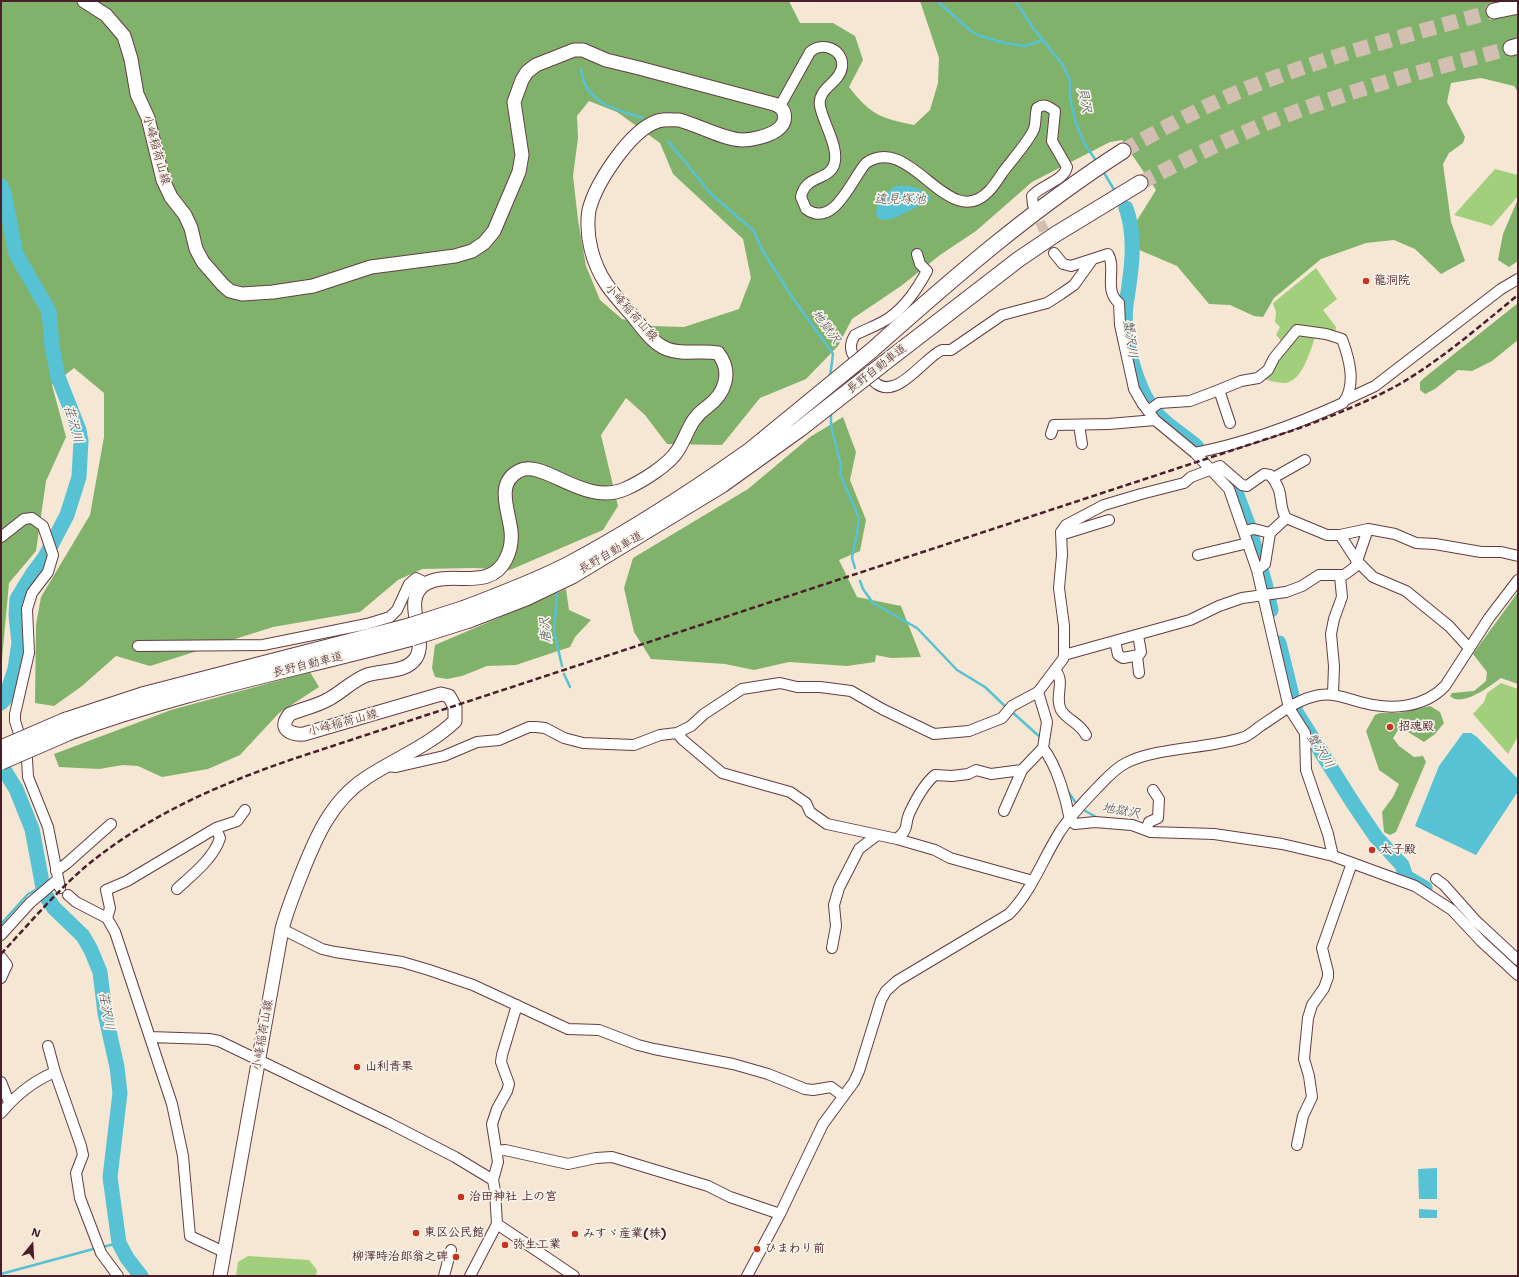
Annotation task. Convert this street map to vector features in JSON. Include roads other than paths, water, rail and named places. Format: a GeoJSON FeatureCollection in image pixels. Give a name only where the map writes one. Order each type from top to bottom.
{"type":"FeatureCollection","features":[{"type":"Feature","properties":{"kind":"highway","name":"長野自動車道"},"geometry":{"type":"LineString","coordinates":[[719,480],[755,446],[871,351],[1000,239],[1080,179],[1123,151]]}},
{"type":"Feature","properties":{"kind":"highway","name":"長野自動車道"},"geometry":{"type":"LineString","coordinates":[[1,748],[68,726],[142,695],[410,632],[467,614],[525,592],[571,570],[680,498],[719,480],[813,419],[1019,259],[1080,219],[1140,183]]}},
{"type":"Feature","properties":{"kind":"highway","name":"長野自動車道"},"geometry":{"type":"LineString","coordinates":[[1,762],[68,726]]}},
{"type":"Feature","properties":{"kind":"main road","name":"小峰稲荷山線"},"geometry":{"type":"LineString","coordinates":[[84,1],[106,15],[124,36],[131,59],[137,94],[148,118],[162,180],[172,197],[186,215],[196,249],[203,262],[230,292],[242,294],[272,292],[313,286],[371,267],[455,256],[472,251],[484,243],[501,218],[522,163],[521,141],[514,102],[522,80],[527,72],[536,65],[574,50],[583,50],[621,65],[639,68],[780,106],[784,110],[785,117],[783,124],[777,130],[756,138],[741,140],[680,120],[669,119],[657,122],[646,128],[622,151],[601,180],[589,210],[588,223],[590,248],[603,281],[654,342],[667,349],[718,353],[723,360],[726,369],[725,385],[722,393],[692,421],[678,450],[669,460],[641,481],[623,490],[606,493],[588,492],[541,470],[531,468],[520,470],[510,479],[504,494],[511,533],[506,559],[499,569],[480,579],[442,580],[426,583],[415,600],[414,608],[420,643],[418,654],[411,663],[404,668],[367,675],[329,700],[290,714],[286,719],[287,730],[294,734],[304,734],[441,694],[449,696],[455,707],[455,721],[441,735],[352,788],[332,810],[315,839],[286,912],[282,929],[220,1276]]}},
{"type":"Feature","properties":{"kind":"street"},"geometry":{"type":"LineString","coordinates":[[780,106],[810,52],[815,48],[822,46],[829,48],[840,56],[842,68],[840,74],[824,91],[820,104],[835,152],[835,160],[829,173],[806,185],[801,197],[806,209],[818,215],[830,211],[837,204],[866,163],[872,159],[883,156],[897,158],[946,195],[961,200],[976,200],[989,191],[1034,130],[1037,108],[1042,105],[1047,105],[1055,111],[1052,141],[1067,167],[1063,175],[1032,196],[1032,205]]}},
{"type":"Feature","properties":{"kind":"street"},"geometry":{"type":"LineString","coordinates":[[1054,253],[1063,264],[1071,266],[1108,254],[1111,259],[1110,276],[1113,297],[1119,303],[1120,325],[1134,389],[1155,420],[1195,453],[1212,469],[1229,489],[1248,531],[1248,542],[1259,568],[1293,705],[1305,733],[1306,770],[1333,853]]}},
{"type":"Feature","properties":{"kind":"street"},"geometry":{"type":"LineString","coordinates":[[917,254],[920,264],[927,271],[917,289],[904,304],[888,318],[855,336],[850,347],[854,356],[875,383],[881,387],[887,388],[903,381],[942,350],[951,350],[1002,315],[1047,303],[1057,297],[1074,285],[1092,260]]}},
{"type":"Feature","properties":{"kind":"street"},"geometry":{"type":"LineString","coordinates":[[1195,453],[1224,447],[1321,413],[1375,386],[1501,289],[1518,279]]}},
{"type":"Feature","properties":{"kind":"street"},"geometry":{"type":"LineString","coordinates":[[1148,411],[1159,403],[1190,401],[1241,381],[1258,378],[1268,370],[1274,358],[1297,330],[1326,334],[1342,339],[1351,367],[1345,400]]}},
{"type":"Feature","properties":{"kind":"street"},"geometry":{"type":"LineString","coordinates":[[1219,390],[1230,423]]}},
{"type":"Feature","properties":{"kind":"street"},"geometry":{"type":"LineString","coordinates":[[1051,434],[1054,425],[1155,420]]}},
{"type":"Feature","properties":{"kind":"street"},"geometry":{"type":"LineString","coordinates":[[1079,424],[1082,444]]}},
{"type":"Feature","properties":{"kind":"street"},"geometry":{"type":"LineString","coordinates":[[1273,478],[1305,460]]}},
{"type":"Feature","properties":{"kind":"street"},"geometry":{"type":"LineString","coordinates":[[387,766],[396,767],[444,756],[476,742],[499,740],[529,727],[545,728],[564,738],[584,743],[626,746],[660,735],[677,733],[691,726],[737,691],[749,686],[780,683],[797,687],[820,687],[851,691],[882,709],[934,734],[969,731],[1002,718],[1010,709],[1038,692],[1055,670],[1064,655],[1064,626],[1060,588],[1062,555],[1061,532],[1066,525],[1104,506],[1184,483],[1191,477],[1220,466],[1242,485],[1247,486],[1264,474],[1273,478],[1279,489],[1282,513],[1286,518],[1327,535],[1340,535],[1368,529],[1395,534],[1416,543],[1435,544],[1481,552],[1501,552],[1518,556]]}},
{"type":"Feature","properties":{"kind":"street"},"geometry":{"type":"LineString","coordinates":[[1,537],[24,519],[32,518],[43,526],[53,555],[48,572],[32,593],[27,609],[29,653],[15,721],[27,759],[28,777],[48,827],[56,880]]}},
{"type":"Feature","properties":{"kind":"street"},"geometry":{"type":"LineString","coordinates":[[1259,568],[1270,533],[1286,518]]}},
{"type":"Feature","properties":{"kind":"street"},"geometry":{"type":"LineString","coordinates":[[1061,532],[1067,533],[1109,520]]}},
{"type":"Feature","properties":{"kind":"street"},"geometry":{"type":"LineString","coordinates":[[1064,655],[1190,620],[1219,606],[1242,598],[1286,592],[1302,586],[1319,576],[1344,575],[1355,567],[1368,529]]}},
{"type":"Feature","properties":{"kind":"street"},"geometry":{"type":"LineString","coordinates":[[1248,531],[1270,533]]}},
{"type":"Feature","properties":{"kind":"street"},"geometry":{"type":"LineString","coordinates":[[1340,535],[1357,561],[1373,577],[1406,591],[1429,608],[1469,648]]}},
{"type":"Feature","properties":{"kind":"street"},"geometry":{"type":"LineString","coordinates":[[1198,555],[1248,542]]}},
{"type":"Feature","properties":{"kind":"street"},"geometry":{"type":"LineString","coordinates":[[1221,544],[1234,546]]}},
{"type":"Feature","properties":{"kind":"street"},"geometry":{"type":"LineString","coordinates":[[1333,694],[1334,666],[1331,634],[1334,619],[1342,597],[1340,576]]}},
{"type":"Feature","properties":{"kind":"street"},"geometry":{"type":"LineString","coordinates":[[138,646],[263,645],[367,624],[390,617],[397,610],[409,584],[416,578],[426,583]]}},
{"type":"Feature","properties":{"kind":"street"},"geometry":{"type":"LineString","coordinates":[[747,1276],[780,1214],[823,1124],[859,1071],[881,1000],[886,991],[897,981],[1009,914],[1020,903],[1059,833],[1084,802],[1113,771],[1127,762],[1143,756],[1242,738],[1293,705],[1318,695],[1333,694],[1364,703],[1386,706],[1417,704],[1437,695],[1445,686],[1469,648],[1516,585]]}},
{"type":"Feature","properties":{"kind":"street"},"geometry":{"type":"LineString","coordinates":[[1115,641],[1118,655],[1123,658],[1137,655],[1141,652],[1138,635]]}},
{"type":"Feature","properties":{"kind":"street"},"geometry":{"type":"LineString","coordinates":[[1137,655],[1138,673]]}},
{"type":"Feature","properties":{"kind":"street"},"geometry":{"type":"LineString","coordinates":[[1055,670],[1059,674],[1060,689],[1058,697],[1061,709],[1066,716],[1083,728],[1086,735]]}},
{"type":"Feature","properties":{"kind":"street"},"geometry":{"type":"LineString","coordinates":[[1038,692],[1047,722],[1044,744],[1075,824],[1096,822],[1132,825],[1151,832],[1214,834],[1333,853],[1352,863],[1414,886],[1452,910],[1481,941],[1518,975]]}},
{"type":"Feature","properties":{"kind":"street"},"geometry":{"type":"LineString","coordinates":[[677,733],[682,740],[722,772],[790,792],[806,803],[810,812],[827,824],[876,836],[897,838],[935,850],[950,858],[1033,881]]}},
{"type":"Feature","properties":{"kind":"street"},"geometry":{"type":"LineString","coordinates":[[1004,811],[1022,770],[1044,744]]}},
{"type":"Feature","properties":{"kind":"street"},"geometry":{"type":"LineString","coordinates":[[897,838],[905,831],[908,816],[929,780],[935,775],[952,776],[968,774],[976,770],[991,774],[1022,770]]}},
{"type":"Feature","properties":{"kind":"street"},"geometry":{"type":"LineString","coordinates":[[1146,830],[1149,822],[1158,818],[1159,799],[1153,790]]}},
{"type":"Feature","properties":{"kind":"street"},"geometry":{"type":"LineString","coordinates":[[107,918],[110,908],[106,890],[127,881],[216,828],[237,821],[245,810]]}},
{"type":"Feature","properties":{"kind":"street"},"geometry":{"type":"LineString","coordinates":[[1,935],[36,897],[56,880],[66,864],[111,824]]}},
{"type":"Feature","properties":{"kind":"street"},"geometry":{"type":"LineString","coordinates":[[177,890],[205,862],[219,843],[220,838],[216,828]]}},
{"type":"Feature","properties":{"kind":"street"},"geometry":{"type":"LineString","coordinates":[[832,948],[836,926],[834,905],[839,888],[859,849],[876,836]]}},
{"type":"Feature","properties":{"kind":"street"},"geometry":{"type":"LineString","coordinates":[[1297,1145],[1304,1116],[1312,1097],[1309,1076],[1304,1059],[1308,1018],[1312,1005],[1324,988],[1328,977],[1322,948],[1352,863]]}},
{"type":"Feature","properties":{"kind":"street"},"geometry":{"type":"LineString","coordinates":[[1436,880],[1444,885],[1476,921],[1518,960]]}},
{"type":"Feature","properties":{"kind":"street"},"geometry":{"type":"LineString","coordinates":[[68,895],[76,902],[107,918],[115,932],[172,1104],[183,1156],[190,1236],[224,1252]]}},
{"type":"Feature","properties":{"kind":"street"},"geometry":{"type":"LineString","coordinates":[[282,929],[322,949],[402,962],[473,985],[517,1005],[559,1027],[568,1029],[599,1030],[654,1050],[733,1064],[768,1074],[805,1089],[813,1090],[831,1087],[842,1096]]}},
{"type":"Feature","properties":{"kind":"street"},"geometry":{"type":"LineString","coordinates":[[1,957],[7,965],[1,978]]}},
{"type":"Feature","properties":{"kind":"street"},"geometry":{"type":"LineString","coordinates":[[470,1276],[497,1224],[493,1180],[498,1162],[492,1124],[497,1109],[507,1091],[509,1084],[501,1062],[517,1005]]}},
{"type":"Feature","properties":{"kind":"street"},"geometry":{"type":"LineString","coordinates":[[150,1037],[209,1038],[219,1041],[389,1123],[455,1157],[493,1180]]}},
{"type":"Feature","properties":{"kind":"street"},"geometry":{"type":"LineString","coordinates":[[48,1046],[55,1072],[82,1146],[83,1155],[76,1174],[80,1198],[101,1253],[118,1276]]}},
{"type":"Feature","properties":{"kind":"street"},"geometry":{"type":"LineString","coordinates":[[1,1113],[9,1102],[25,1088],[44,1076],[55,1072]]}},
{"type":"Feature","properties":{"kind":"street"},"geometry":{"type":"LineString","coordinates":[[1,1082],[9,1102]]}},
{"type":"Feature","properties":{"kind":"street"},"geometry":{"type":"LineString","coordinates":[[497,1150],[505,1150],[568,1164],[596,1158],[612,1157],[708,1186],[730,1197],[780,1214]]}},
{"type":"Feature","properties":{"kind":"street"},"geometry":{"type":"LineString","coordinates":[[497,1224],[574,1276]]}},
{"type":"Feature","properties":{"kind":"street"},"geometry":{"type":"LineString","coordinates":[[444,1276],[451,1250]]}},
{"type":"Feature","properties":{"kind":"water","name":"遠見塚池"},"geometry":{"type":"Polygon","coordinates":[[[896,186],[909,186],[922,190],[929,196],[929,201],[892,219],[881,220],[876,215],[879,202],[888,191],[896,186]]]}},
{"type":"Feature","properties":{"kind":"water"},"geometry":{"type":"Polygon","coordinates":[[[1463,733],[1471,733],[1477,737],[1518,779],[1517,793],[1476,855],[1415,826],[1439,766],[1463,733]]]}},
{"type":"Feature","properties":{"kind":"water"},"geometry":{"type":"Polygon","coordinates":[[[1437,1168],[1437,1199],[1419,1199],[1418,1169],[1437,1168]]]}},
{"type":"Feature","properties":{"kind":"water"},"geometry":{"type":"Polygon","coordinates":[[[1419,1209],[1437,1210],[1437,1218],[1419,1218],[1419,1209]]]}},
{"type":"Feature","properties":{"kind":"waterway"},"geometry":{"type":"LineString","coordinates":[[937,1],[971,31],[980,36],[1004,43],[1025,46],[1043,40]]}},
{"type":"Feature","properties":{"kind":"waterway","name":"貝沢"},"geometry":{"type":"LineString","coordinates":[[1015,1],[1034,29],[1062,64],[1070,80],[1070,97],[1075,120],[1084,143],[1097,162]]}},
{"type":"Feature","properties":{"kind":"waterway","name":"地獄沢"},"geometry":{"type":"LineString","coordinates":[[581,70],[584,81],[589,91],[595,98],[612,108],[643,118]]}},
{"type":"Feature","properties":{"kind":"waterway","name":"地獄沢"},"geometry":{"type":"LineString","coordinates":[[668,141],[711,194],[754,231],[761,248],[792,297],[833,354],[830,377]]}},
{"type":"Feature","properties":{"kind":"waterway","name":"貝沢"},"geometry":{"type":"LineString","coordinates":[[1103,171],[1116,193]]}},
{"type":"Feature","properties":{"kind":"waterway","name":"荏沢川"},"geometry":{"type":"LineString","coordinates":[[1,186],[4,193],[16,254],[49,311],[52,346],[58,377],[79,430],[81,441],[79,477],[67,515],[45,557],[17,599],[16,615],[19,643],[15,669],[5,699],[1,703]]}},
{"type":"Feature","properties":{"kind":"waterway","name":"貝沢"},"geometry":{"type":"LineString","coordinates":[[1121,200],[1126,208]]}},
{"type":"Feature","properties":{"kind":"waterway","name":"蟹沢川"},"geometry":{"type":"LineString","coordinates":[[1126,208],[1131,231],[1132,256],[1125,318],[1126,333],[1133,365],[1138,381],[1152,408],[1165,422],[1197,447]]}},
{"type":"Feature","properties":{"kind":"waterway","name":"地獄沢"},"geometry":{"type":"LineString","coordinates":[[831,412],[831,426],[841,465],[840,474],[859,518],[852,558],[855,568]]}},
{"type":"Feature","properties":{"kind":"waterway","name":"蟹沢川"},"geometry":{"type":"LineString","coordinates":[[1221,473],[1234,487],[1249,527],[1271,610]]}},
{"type":"Feature","properties":{"kind":"waterway","name":"地獄沢"},"geometry":{"type":"LineString","coordinates":[[860,581],[863,589],[873,603],[917,628],[957,670],[985,687],[1007,708]]}},
{"type":"Feature","properties":{"kind":"waterway","name":"唐沢"},"geometry":{"type":"LineString","coordinates":[[555,592],[557,596],[554,631],[562,666]]}},
{"type":"Feature","properties":{"kind":"waterway","name":"蟹沢川"},"geometry":{"type":"LineString","coordinates":[[1279,643],[1296,712],[1376,837],[1402,865],[1406,877],[1425,888]]}},
{"type":"Feature","properties":{"kind":"waterway"},"geometry":{"type":"LineString","coordinates":[[564,674],[570,687]]}},
{"type":"Feature","properties":{"kind":"waterway","name":"地獄沢"},"geometry":{"type":"LineString","coordinates":[[1011,711],[1041,738]]}},
{"type":"Feature","properties":{"kind":"waterway","name":"荏沢川"},"geometry":{"type":"LineString","coordinates":[[1,765],[16,789],[32,829],[44,893],[54,908],[83,936],[91,950],[100,972],[105,1013],[117,1067],[120,1093],[110,1177],[119,1243],[127,1258],[141,1276]]}},
{"type":"Feature","properties":{"kind":"waterway","name":"地獄沢"},"geometry":{"type":"LineString","coordinates":[[1067,790],[1078,806]]}},
{"type":"Feature","properties":{"kind":"waterway","name":"地獄沢"},"geometry":{"type":"LineString","coordinates":[[1082,809],[1096,817]]}},
{"type":"Feature","properties":{"kind":"waterway","name":"地獄沢"},"geometry":{"type":"LineString","coordinates":[[1385,870],[1406,877]]}},
{"type":"Feature","properties":{"kind":"waterway"},"geometry":{"type":"LineString","coordinates":[[1,924],[28,894],[43,886]]}},
{"type":"Feature","properties":{"kind":"waterway","name":"蟹沢川"},"geometry":{"type":"LineString","coordinates":[[1457,909],[1518,968]]}},
{"type":"Feature","properties":{"kind":"waterway"},"geometry":{"type":"LineString","coordinates":[[102,1247],[119,1243]]}},
{"type":"Feature","properties":{"kind":"waterway"},"geometry":{"type":"LineString","coordinates":[[1,1274],[97,1248]]}},
{"type":"Feature","properties":{"kind":"tunnel"},"geometry":{"type":"LineString","coordinates":[[1123,151],[1200,110],[1278,76],[1370,46],[1494,11]]}},
{"type":"Feature","properties":{"kind":"tunnel"},"geometry":{"type":"LineString","coordinates":[[1140,183],[1218,144],[1298,111],[1430,69],[1511,48]]}},
{"type":"Feature","properties":{"kind":"tunnel"},"geometry":{"type":"LineString","coordinates":[[1034,208],[1054,253]]}},
{"type":"Feature","properties":{"kind":"railway"},"geometry":{"type":"LineString","coordinates":[[1,954],[63,887],[109,848],[161,816],[214,789],[299,757],[1321,420],[1373,398],[1398,385],[1430,365],[1518,295]]}},
{"type":"Feature","properties":{"kind":"place","name":"龍洞院"},"geometry":{"type":"Point","coordinates":[1366,281]}},
{"type":"Feature","properties":{"kind":"place","name":"招魂殿"},"geometry":{"type":"Point","coordinates":[1390,727]}},
{"type":"Feature","properties":{"kind":"place","name":"太子殿"},"geometry":{"type":"Point","coordinates":[1372,850]}},
{"type":"Feature","properties":{"kind":"place","name":"山利青果"},"geometry":{"type":"Point","coordinates":[357,1067]}},
{"type":"Feature","properties":{"kind":"place","name":"治田神社 上の宮"},"geometry":{"type":"Point","coordinates":[461,1197]}},
{"type":"Feature","properties":{"kind":"place","name":"東区公民館"},"geometry":{"type":"Point","coordinates":[416,1233]}},
{"type":"Feature","properties":{"kind":"place","name":"みすゞ産業(株)"},"geometry":{"type":"Point","coordinates":[575,1234]}},
{"type":"Feature","properties":{"kind":"place","name":"弥生工業"},"geometry":{"type":"Point","coordinates":[505,1245]}},
{"type":"Feature","properties":{"kind":"place","name":"ひまわり前"},"geometry":{"type":"Point","coordinates":[757,1249]}},
{"type":"Feature","properties":{"kind":"place","name":"柳澤時治郎翁之碑"},"geometry":{"type":"Point","coordinates":[456,1257]}}]}
